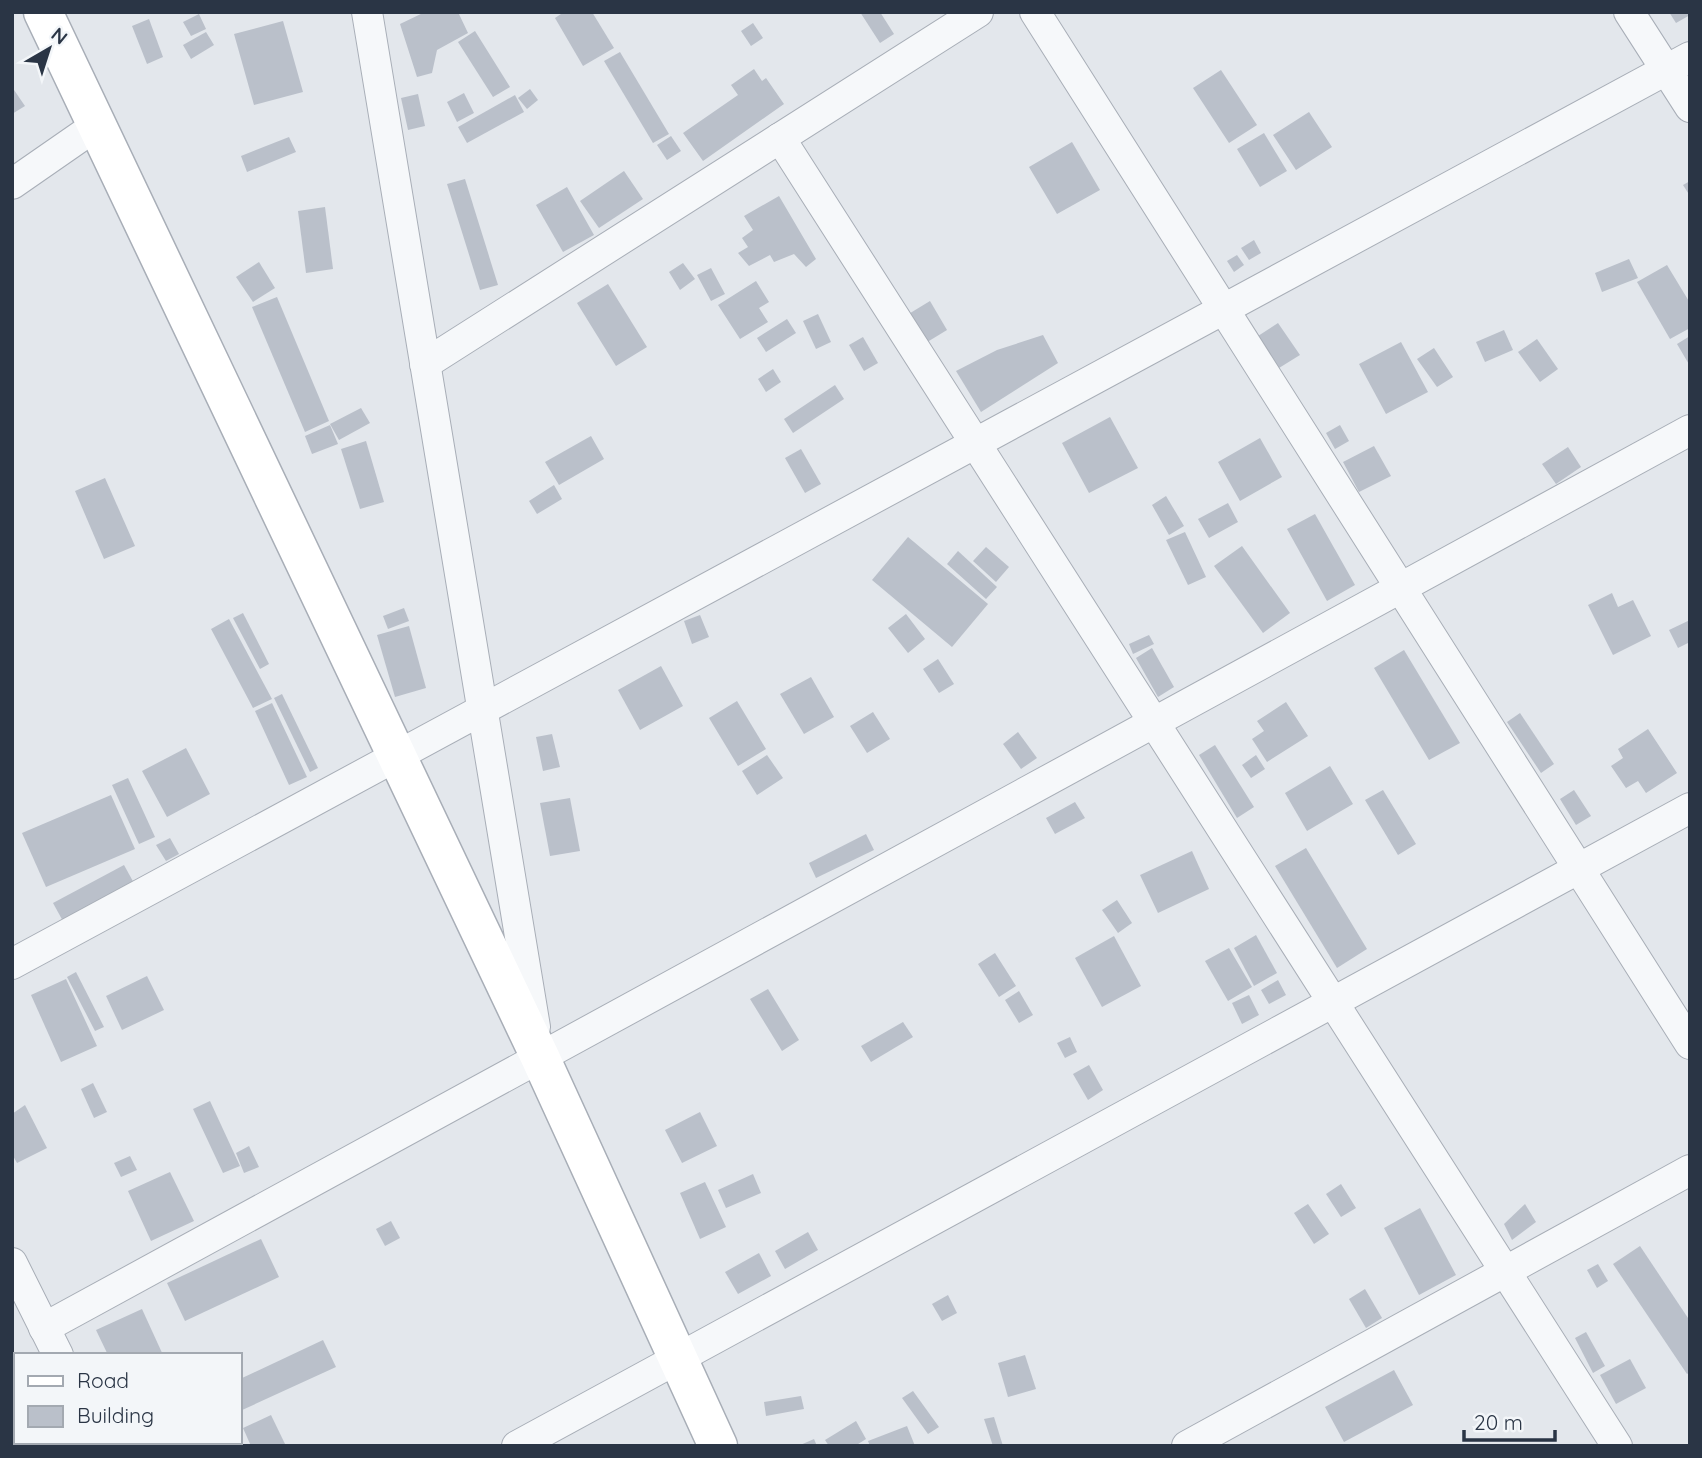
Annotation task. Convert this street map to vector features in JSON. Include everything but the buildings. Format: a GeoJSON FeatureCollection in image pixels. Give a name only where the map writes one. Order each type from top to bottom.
{"type":"FeatureCollection","features":[{"type":"Feature","properties":{"kind":"main road"},"geometry":{"type":"LineString","coordinates":[[43,12],[540,1057],[718,1446]]}},
{"type":"Feature","properties":{"kind":"street"},"geometry":{"type":"LineString","coordinates":[[368,12],[540,1057]]}},
{"type":"Feature","properties":{"kind":"street"},"geometry":{"type":"LineString","coordinates":[[425,364],[978,12]]}},
{"type":"Feature","properties":{"kind":"street"},"geometry":{"type":"LineString","coordinates":[[1035,12],[1690,1044]]}},
{"type":"Feature","properties":{"kind":"street"},"geometry":{"type":"LineString","coordinates":[[1629,12],[1678,63],[1690,107]]}},
{"type":"Feature","properties":{"kind":"street"},"geometry":{"type":"LineString","coordinates":[[12,964],[1678,63]]}},
{"type":"Feature","properties":{"kind":"street"},"geometry":{"type":"LineString","coordinates":[[12,184],[97,125]]}},
{"type":"Feature","properties":{"kind":"street"},"geometry":{"type":"LineString","coordinates":[[780,138],[1617,1446]]}},
{"type":"Feature","properties":{"kind":"street"},"geometry":{"type":"LineString","coordinates":[[44,1328],[1690,430]]}},
{"type":"Feature","properties":{"kind":"street"},"geometry":{"type":"LineString","coordinates":[[517,1446],[1690,808]]}},
{"type":"Feature","properties":{"kind":"street"},"geometry":{"type":"LineString","coordinates":[[1187,1446],[1690,1170]]}},
{"type":"Feature","properties":{"kind":"street"},"geometry":{"type":"LineString","coordinates":[[12,1263],[57,1353]]}}]}
